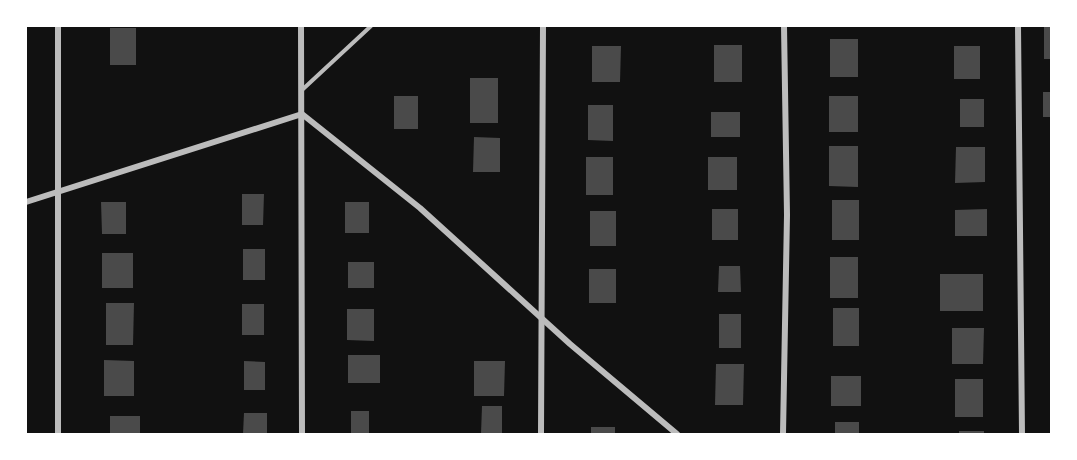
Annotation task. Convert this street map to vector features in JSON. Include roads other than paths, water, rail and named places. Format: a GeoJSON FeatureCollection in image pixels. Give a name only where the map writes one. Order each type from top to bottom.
{"type":"FeatureCollection","features":[{"type":"Feature","properties":{"kind":"street"},"geometry":{"type":"LineString","coordinates":[[58,26],[58,435]]}},
{"type":"Feature","properties":{"kind":"street"},"geometry":{"type":"LineString","coordinates":[[301,26],[302,435]]}},
{"type":"Feature","properties":{"kind":"street"},"geometry":{"type":"LineString","coordinates":[[541,435],[543,26]]}},
{"type":"Feature","properties":{"kind":"street"},"geometry":{"type":"LineString","coordinates":[[783,435],[787,215],[784,26]]}},
{"type":"Feature","properties":{"kind":"street"},"geometry":{"type":"LineString","coordinates":[[1018,26],[1022,435]]}},
{"type":"Feature","properties":{"kind":"street"},"geometry":{"type":"LineString","coordinates":[[26,202],[302,114]]}},
{"type":"Feature","properties":{"kind":"street"},"geometry":{"type":"LineString","coordinates":[[302,114],[420,208],[677,435]]}},
{"type":"Feature","properties":{"kind":"lane"},"geometry":{"type":"LineString","coordinates":[[302,90],[371,26]]}}]}
